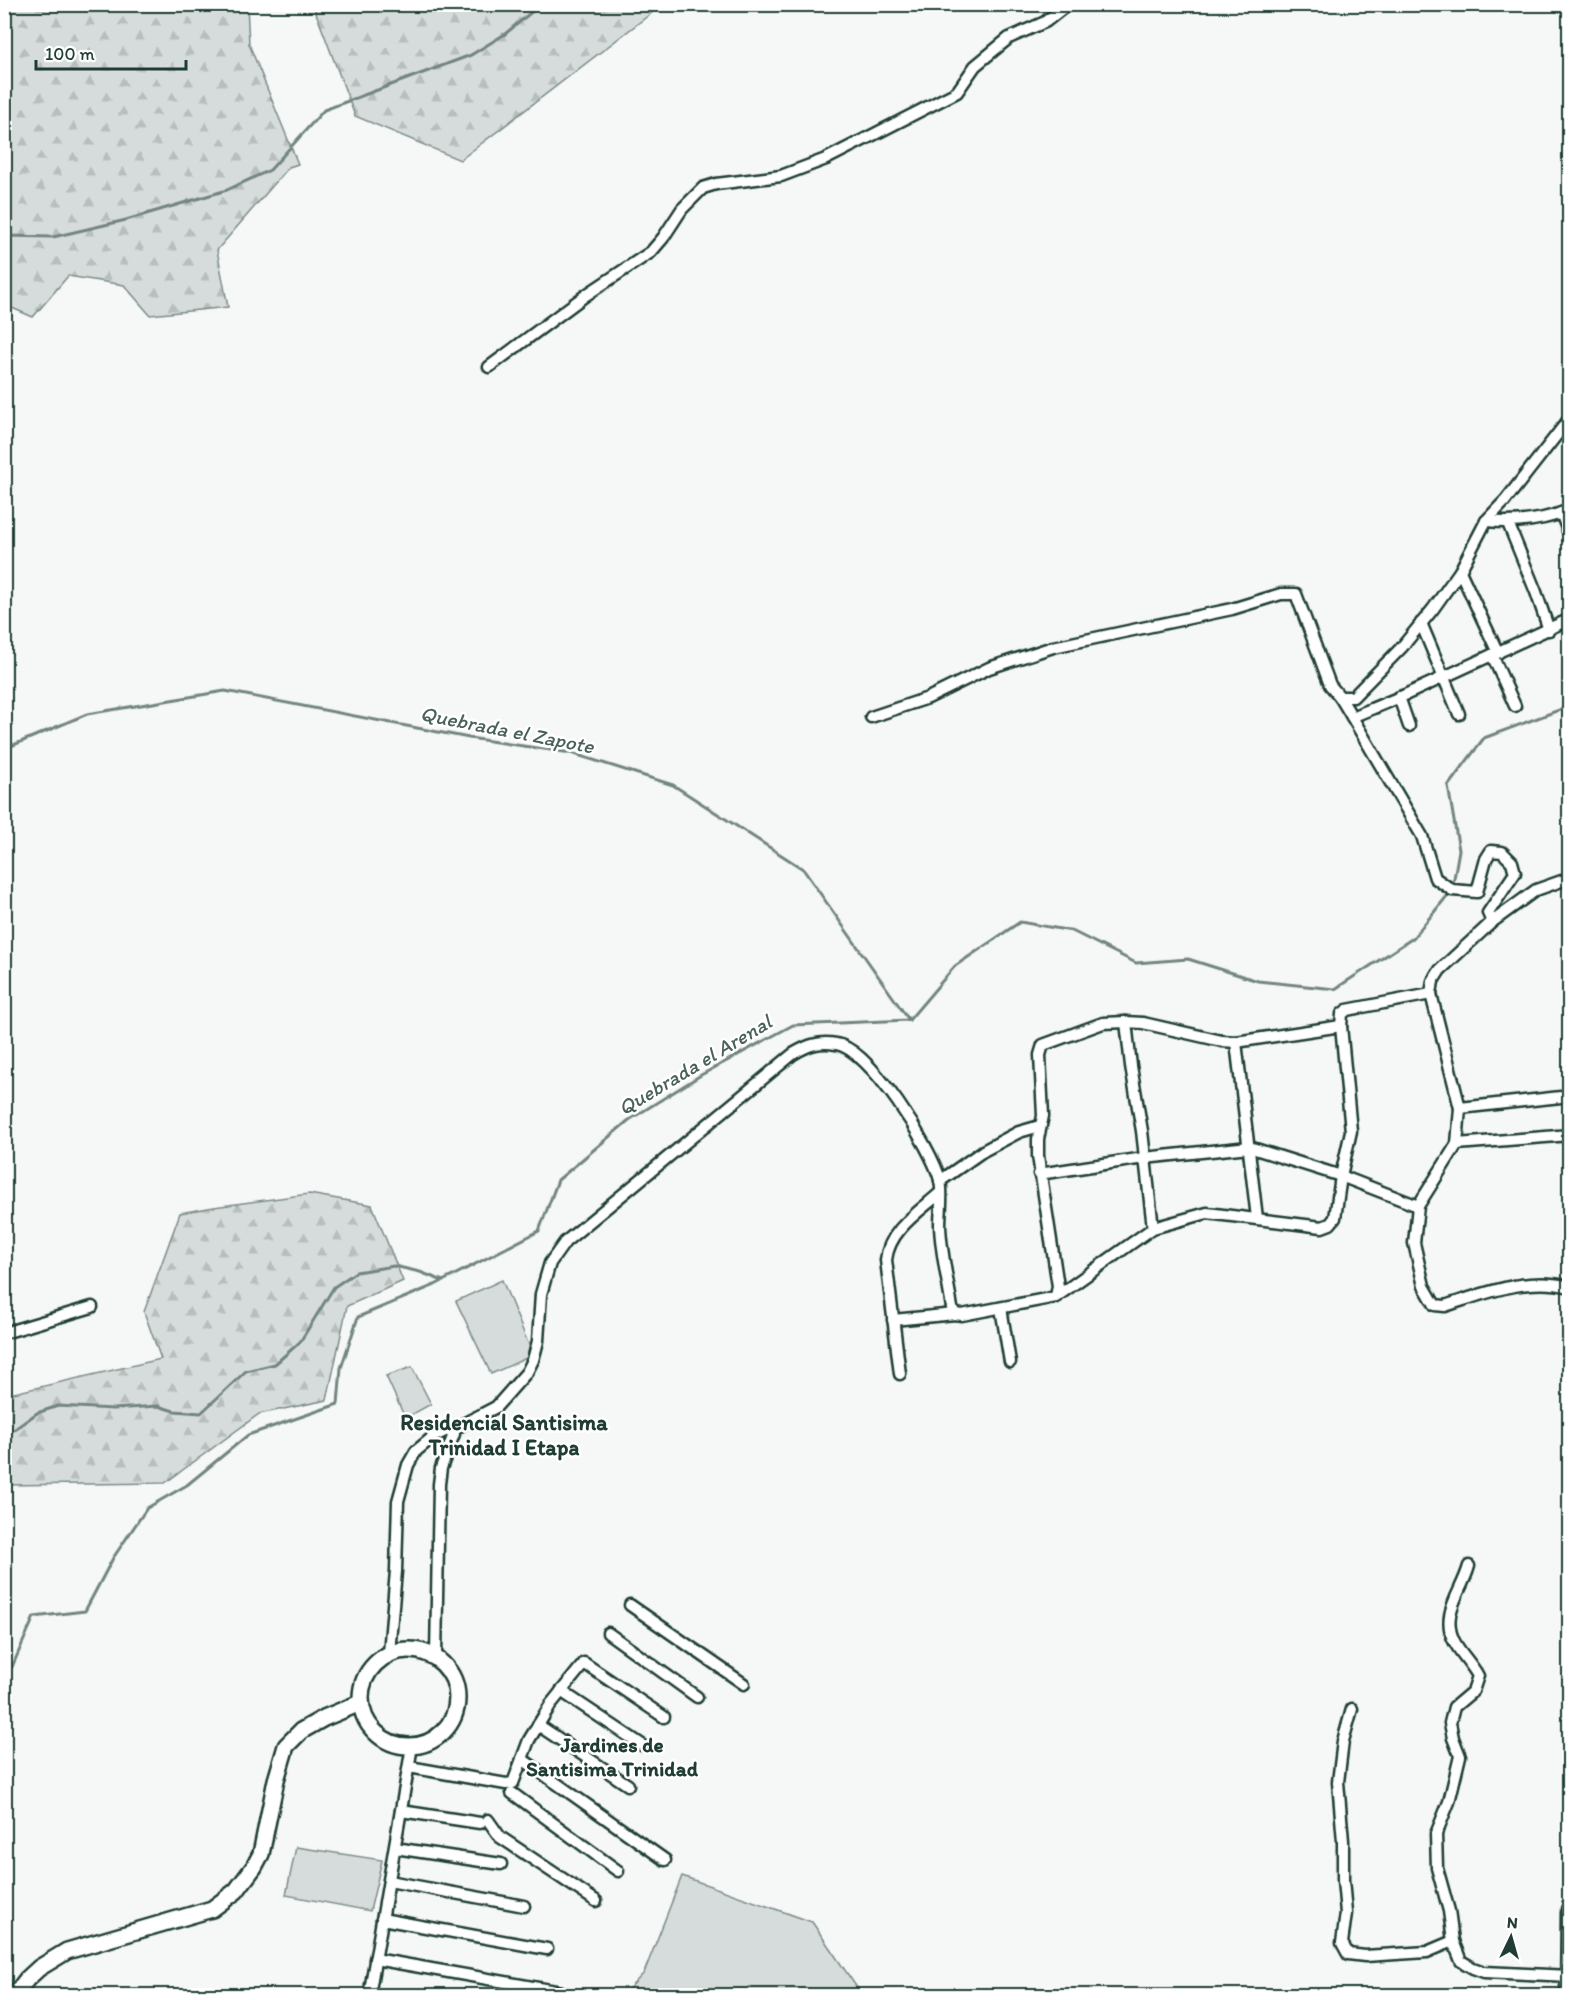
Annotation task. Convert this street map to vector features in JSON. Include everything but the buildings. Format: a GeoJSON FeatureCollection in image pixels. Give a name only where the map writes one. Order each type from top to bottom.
{"type":"FeatureCollection","features":[{"type":"Feature","properties":{"kind":"street"},"geometry":{"type":"LineString","coordinates":[[489,367],[586,295],[651,252],[682,208],[703,188],[716,184],[781,176],[836,154],[957,92],[975,66],[1009,38],[1045,22],[1068,4]]}},
{"type":"Feature","properties":{"kind":"street"},"geometry":{"type":"LineString","coordinates":[[1340,697],[1353,697],[1402,647],[1460,571],[1486,521],[1505,501],[1569,418]]}},
{"type":"Feature","properties":{"kind":"street"},"geometry":{"type":"LineString","coordinates":[[1486,521],[1508,523],[1532,521],[1565,512],[1569,536]]}},
{"type":"Feature","properties":{"kind":"street"},"geometry":{"type":"LineString","coordinates":[[1508,523],[1549,630]]}},
{"type":"Feature","properties":{"kind":"street"},"geometry":{"type":"LineString","coordinates":[[1460,571],[1515,706]]}},
{"type":"Feature","properties":{"kind":"street"},"geometry":{"type":"LineString","coordinates":[[871,717],[928,698],[989,668],[1053,647],[1232,609],[1281,594],[1296,594],[1330,685],[1340,697],[1422,836],[1435,878],[1452,890],[1477,892],[1486,859],[1491,851],[1502,852],[1512,861],[1515,873],[1488,913],[1492,922]]}},
{"type":"Feature","properties":{"kind":"street"},"geometry":{"type":"LineString","coordinates":[[1352,717],[1445,677],[1569,619]]}},
{"type":"Feature","properties":{"kind":"street"},"geometry":{"type":"LineString","coordinates":[[1421,623],[1459,714]]}},
{"type":"Feature","properties":{"kind":"street"},"geometry":{"type":"LineString","coordinates":[[1399,697],[1409,726]]}},
{"type":"Feature","properties":{"kind":"street"},"geometry":{"type":"LineString","coordinates":[[1569,878],[1536,890],[1492,922],[1440,970],[1433,981],[1431,994],[1460,1108],[1457,1144],[1418,1206],[1414,1243],[1424,1286],[1435,1305],[1445,1306],[1515,1285],[1536,1282],[1569,1287]]}},
{"type":"Feature","properties":{"kind":"street"},"geometry":{"type":"LineString","coordinates":[[893,1320],[962,1315],[1000,1308],[1060,1291],[1153,1228],[1207,1213],[1322,1227],[1330,1224],[1335,1218],[1351,1131],[1341,1026],[1342,1014],[1347,1010],[1431,994]]}},
{"type":"Feature","properties":{"kind":"street"},"geometry":{"type":"LineString","coordinates":[[1126,1022],[1153,1228]]}},
{"type":"Feature","properties":{"kind":"street"},"geometry":{"type":"LineString","coordinates":[[1060,1291],[1039,1174],[1040,1126],[1043,1116],[1040,1054],[1043,1045],[1103,1023],[1143,1023],[1222,1041],[1236,1042],[1341,1026]]}},
{"type":"Feature","properties":{"kind":"street"},"geometry":{"type":"LineString","coordinates":[[1236,1042],[1257,1218]]}},
{"type":"Feature","properties":{"kind":"street"},"geometry":{"type":"LineString","coordinates":[[389,1653],[400,1488],[416,1451],[440,1433],[452,1430],[496,1407],[526,1372],[533,1360],[538,1341],[541,1294],[550,1263],[565,1242],[793,1054],[809,1044],[838,1044],[860,1055],[911,1120],[927,1146],[940,1181],[940,1227],[952,1308],[955,1314]]}},
{"type":"Feature","properties":{"kind":"street"},"geometry":{"type":"LineString","coordinates":[[1460,1108],[1569,1096]]}},
{"type":"Feature","properties":{"kind":"street"},"geometry":{"type":"LineString","coordinates":[[940,1181],[983,1150],[1018,1132],[1040,1126]]}},
{"type":"Feature","properties":{"kind":"street"},"geometry":{"type":"LineString","coordinates":[[1457,1144],[1569,1135]]}},
{"type":"Feature","properties":{"kind":"street"},"geometry":{"type":"LineString","coordinates":[[1039,1174],[1144,1158],[1249,1147],[1341,1176],[1418,1206]]}},
{"type":"Feature","properties":{"kind":"street"},"geometry":{"type":"LineString","coordinates":[[1038,1156],[1058,1171]]}},
{"type":"Feature","properties":{"kind":"street"},"geometry":{"type":"LineString","coordinates":[[900,1374],[886,1260],[887,1249],[891,1239],[940,1193]]}},
{"type":"Feature","properties":{"kind":"street"},"geometry":{"type":"LineString","coordinates":[[4,1333],[92,1307]]}},
{"type":"Feature","properties":{"kind":"street"},"geometry":{"type":"LineString","coordinates":[[1000,1308],[1010,1362]]}},
{"type":"Feature","properties":{"kind":"street"},"geometry":{"type":"LineString","coordinates":[[436,1658],[439,1484],[441,1468],[454,1434],[452,1430]]}},
{"type":"Feature","properties":{"kind":"street"},"geometry":{"type":"LineString","coordinates":[[1469,1566],[1465,1581],[1451,1607],[1448,1621],[1454,1642],[1471,1662],[1478,1676],[1473,1691],[1454,1707],[1450,1723],[1460,1756],[1449,1802],[1436,1834],[1437,1868],[1449,1911],[1453,1941],[1461,1960],[1479,1970],[1568,1976]]}},
{"type":"Feature","properties":{"kind":"street"},"geometry":{"type":"LineString","coordinates":[[630,1605],[744,1684]]}},
{"type":"Feature","properties":{"kind":"street"},"geometry":{"type":"LineString","coordinates":[[608,1633],[698,1697]]}},
{"type":"Feature","properties":{"kind":"street"},"geometry":{"type":"LineString","coordinates":[[405,1650],[421,1651],[436,1658],[451,1673],[458,1696],[457,1708],[447,1729],[430,1742],[412,1746],[398,1745],[378,1735],[364,1717],[360,1703],[363,1681],[369,1670],[389,1653],[405,1650]]}},
{"type":"Feature","properties":{"kind":"street"},"geometry":{"type":"LineString","coordinates":[[409,1767],[506,1784],[513,1783],[529,1740],[561,1691],[583,1665],[664,1717]]}},
{"type":"Feature","properties":{"kind":"street"},"geometry":{"type":"LineString","coordinates":[[561,1691],[642,1745]]}},
{"type":"Feature","properties":{"kind":"street"},"geometry":{"type":"LineString","coordinates":[[14,1995],[39,1968],[67,1951],[212,1909],[236,1892],[261,1854],[276,1780],[286,1746],[301,1731],[324,1718],[360,1703]]}},
{"type":"Feature","properties":{"kind":"street"},"geometry":{"type":"LineString","coordinates":[[1352,1709],[1342,1741],[1338,1782],[1344,1840],[1343,1880],[1347,1913],[1343,1949],[1348,1954],[1365,1956],[1427,1952],[1453,1941]]}},
{"type":"Feature","properties":{"kind":"street"},"geometry":{"type":"LineString","coordinates":[[538,1725],[628,1785]]}},
{"type":"Feature","properties":{"kind":"street"},"geometry":{"type":"LineString","coordinates":[[370,1995],[412,1746]]}},
{"type":"Feature","properties":{"kind":"street"},"geometry":{"type":"LineString","coordinates":[[522,1759],[665,1860]]}},
{"type":"Feature","properties":{"kind":"street"},"geometry":{"type":"LineString","coordinates":[[512,1793],[618,1871]]}},
{"type":"Feature","properties":{"kind":"street"},"geometry":{"type":"LineString","coordinates":[[401,1811],[484,1821],[500,1837],[596,1901]]}},
{"type":"Feature","properties":{"kind":"street"},"geometry":{"type":"LineString","coordinates":[[395,1848],[501,1864]]}},
{"type":"Feature","properties":{"kind":"street"},"geometry":{"type":"LineString","coordinates":[[389,1881],[524,1906]]}},
{"type":"Feature","properties":{"kind":"street"},"geometry":{"type":"LineString","coordinates":[[1566,1995],[1567,1909]]}},
{"type":"Feature","properties":{"kind":"street"},"geometry":{"type":"LineString","coordinates":[[382,1919],[547,1949]]}},
{"type":"Feature","properties":{"kind":"street"},"geometry":{"type":"LineString","coordinates":[[375,1959],[561,1992]]}},
{"type":"Feature","properties":{"kind":"green space"},"geometry":{"type":"Polygon","coordinates":[[[313,4],[662,5],[460,160],[355,116],[313,4]]]}},
{"type":"Feature","properties":{"kind":"green space"},"geometry":{"type":"Polygon","coordinates":[[[4,5],[247,5],[249,44],[298,164],[289,167],[217,250],[228,307],[150,315],[124,285],[68,276],[33,317],[5,305],[4,5]]]}},
{"type":"Feature","properties":{"kind":"green space"},"geometry":{"type":"Polygon","coordinates":[[[309,1194],[372,1205],[403,1281],[347,1306],[327,1400],[259,1414],[165,1483],[5,1485],[5,1395],[161,1359],[144,1312],[180,1213],[309,1194]]]}},
{"type":"Feature","properties":{"kind":"green space"},"geometry":{"type":"Polygon","coordinates":[[[502,1280],[533,1355],[491,1374],[456,1301],[502,1280]]]}},
{"type":"Feature","properties":{"kind":"green space"},"geometry":{"type":"Polygon","coordinates":[[[412,1367],[431,1404],[406,1420],[386,1376],[412,1367]]]}},
{"type":"Feature","properties":{"kind":"green space"},"geometry":{"type":"Polygon","coordinates":[[[296,1847],[382,1860],[370,1911],[286,1895],[296,1847]]]}},
{"type":"Feature","properties":{"kind":"green space"},"geometry":{"type":"Polygon","coordinates":[[[682,1876],[812,1922],[862,1995],[623,1995],[644,1973],[682,1876]]]}},
{"type":"Feature","properties":{"kind":"waterway"},"geometry":{"type":"LineString","coordinates":[[4,236],[53,237],[126,220],[227,190],[270,170],[324,110],[471,55],[505,34],[541,4]]}},
{"type":"Feature","properties":{"kind":"waterway","name":"Quebrada el Zapote"},"geometry":{"type":"LineString","coordinates":[[4,749],[87,714],[225,691],[469,738],[571,753],[673,785],[803,869],[909,1020]]}},
{"type":"Feature","properties":{"kind":"waterway"},"geometry":{"type":"LineString","coordinates":[[909,1020],[955,966],[1020,922],[1072,931],[1136,963],[1188,959],[1258,981],[1335,989],[1413,938],[1452,890],[1459,850],[1448,786],[1484,738],[1570,706]]}},
{"type":"Feature","properties":{"kind":"waterway","name":"Quebrada el Arenal"},"geometry":{"type":"LineString","coordinates":[[4,1670],[12,1667],[34,1617],[85,1611],[113,1558],[147,1508],[187,1485],[248,1435],[338,1404],[341,1368],[358,1317],[435,1285],[539,1231],[558,1180],[629,1120],[701,1075],[793,1025],[909,1020]]}},
{"type":"Feature","properties":{"kind":"waterway"},"geometry":{"type":"LineString","coordinates":[[4,1437],[37,1413],[58,1406],[113,1409],[158,1406],[174,1411],[201,1413],[246,1371],[275,1364],[300,1342],[334,1287],[356,1272],[394,1266],[420,1272],[443,1281]]}},
{"type":"Feature","properties":{"kind":"district","name":"Residencial Santisima Trinidad I Etapa"},"geometry":{"type":"Point","coordinates":[504,1434]}},
{"type":"Feature","properties":{"kind":"district","name":"Jardines de Santisima Trinidad"},"geometry":{"type":"Point","coordinates":[612,1757]}}]}
